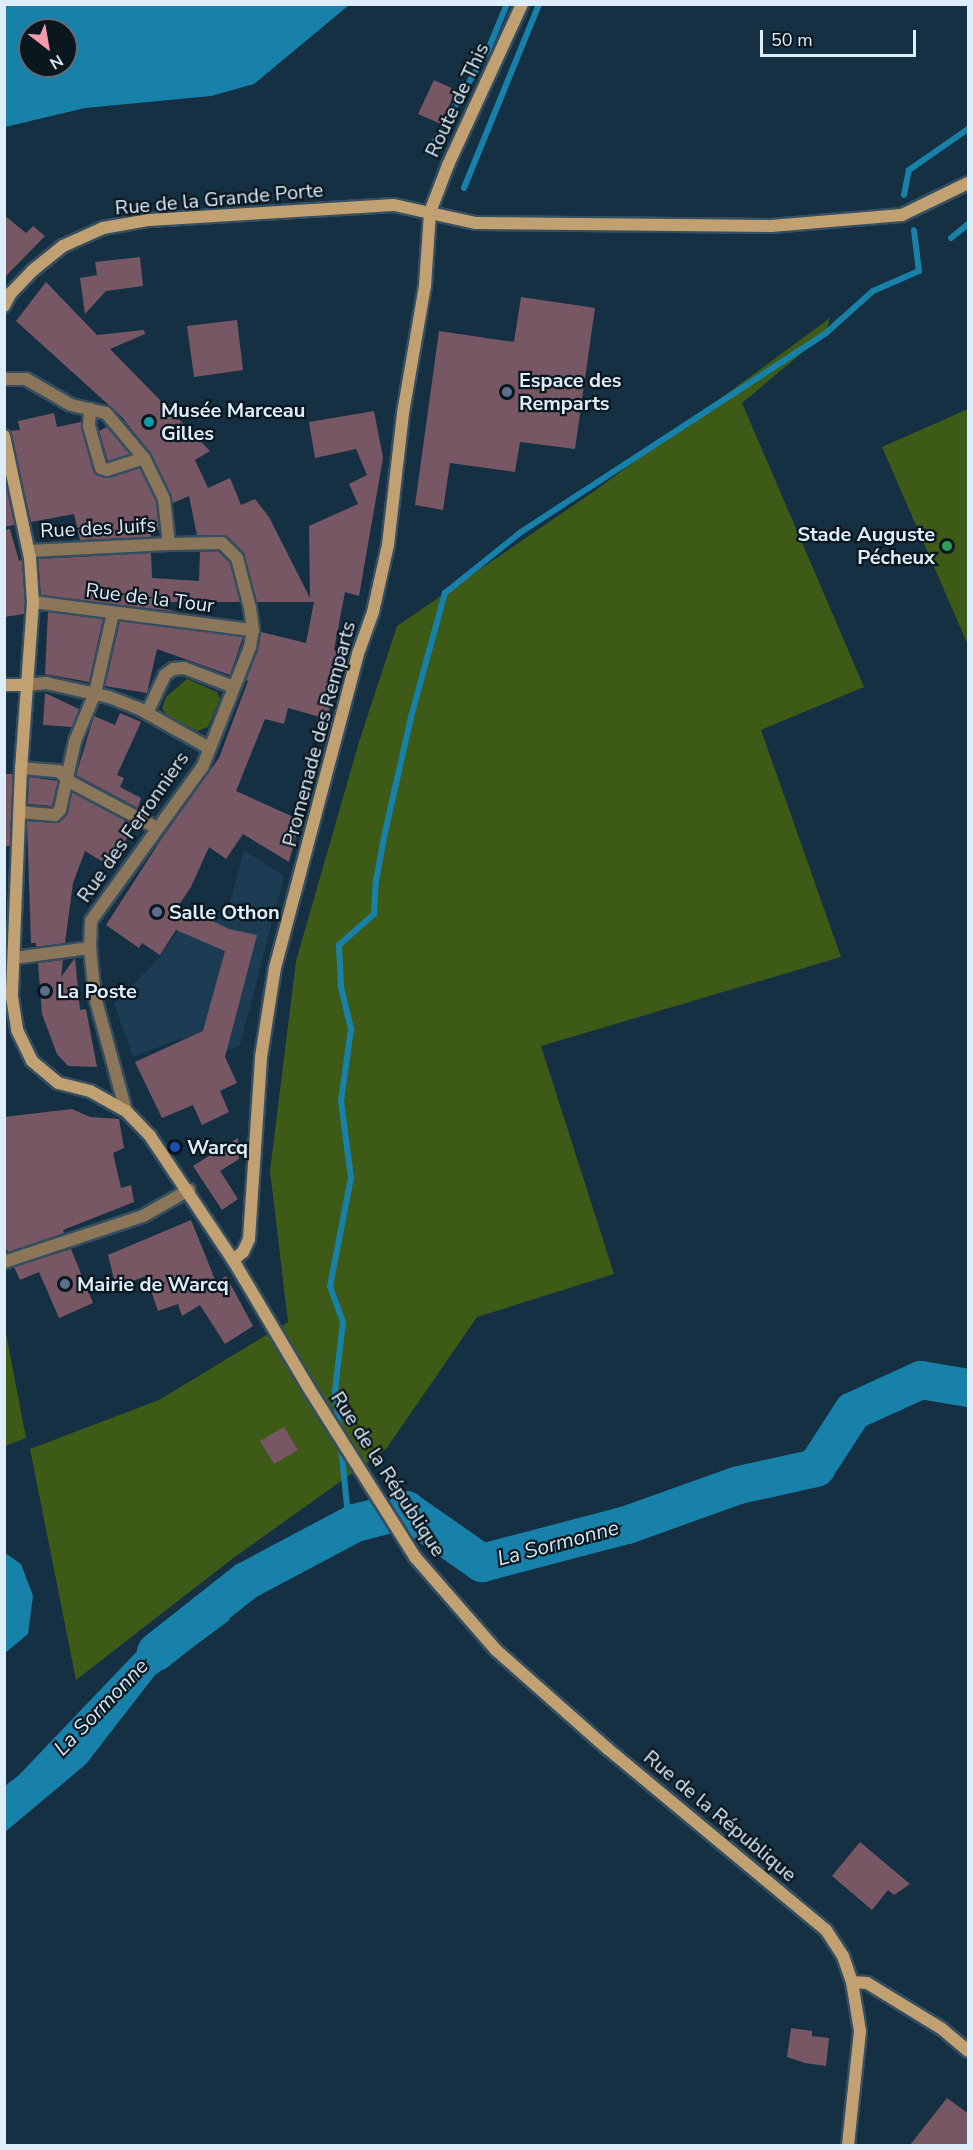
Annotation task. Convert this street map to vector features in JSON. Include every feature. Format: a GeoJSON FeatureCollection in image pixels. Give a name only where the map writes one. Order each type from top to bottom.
{"type":"FeatureCollection","features":[{"type":"Feature","properties":{"kind":"main road","name":"Route de This"},"geometry":{"type":"LineString","coordinates":[[430,212],[448,165],[522,4]]}},
{"type":"Feature","properties":{"kind":"main road","name":"Rue de la Grande Porte"},"geometry":{"type":"LineString","coordinates":[[4,306],[11,293],[32,271],[63,246],[103,228],[149,220],[394,205],[476,223],[771,226],[902,215],[969,183]]}},
{"type":"Feature","properties":{"kind":"main road","name":"Promenade des Remparts"},"geometry":{"type":"LineString","coordinates":[[233,1260],[243,1252],[249,1239],[261,1058],[275,968],[359,651],[373,612],[388,545],[403,413],[425,286],[430,212]]}},
{"type":"Feature","properties":{"kind":"main road"},"geometry":{"type":"LineString","coordinates":[[4,436],[29,551],[33,602],[21,768],[14,958]]}},
{"type":"Feature","properties":{"kind":"main road"},"geometry":{"type":"LineString","coordinates":[[4,685],[27,685]]}},
{"type":"Feature","properties":{"kind":"main road","name":"Rue de la République"},"geometry":{"type":"LineString","coordinates":[[14,958],[12,997],[17,1030],[32,1061],[58,1083],[90,1091],[126,1111],[150,1136],[189,1190],[308,1387],[415,1557],[496,1650],[617,1756],[826,1930],[843,1956],[852,1982],[860,2031],[848,2145]]}},
{"type":"Feature","properties":{"kind":"main road"},"geometry":{"type":"LineString","coordinates":[[852,1982],[867,1983],[942,2029],[969,2051]]}},
{"type":"Feature","properties":{"kind":"street"},"geometry":{"type":"LineString","coordinates":[[4,379],[26,379],[71,405],[106,413],[144,458],[164,498],[169,544]]}},
{"type":"Feature","properties":{"kind":"street"},"geometry":{"type":"LineString","coordinates":[[90,409],[89,426],[101,468],[107,470],[144,458]]}},
{"type":"Feature","properties":{"kind":"street","name":"Rue des Juifs"},"geometry":{"type":"LineString","coordinates":[[29,551],[222,543],[237,558],[250,608],[252,635]]}},
{"type":"Feature","properties":{"kind":"street","name":"Rue de la Tour"},"geometry":{"type":"LineString","coordinates":[[33,602],[252,635]]}},
{"type":"Feature","properties":{"kind":"street"},"geometry":{"type":"LineString","coordinates":[[19,812],[55,815],[60,810],[65,777],[75,741],[95,693],[113,613]]}},
{"type":"Feature","properties":{"kind":"street","name":"Rue des Ferronniers"},"geometry":{"type":"LineString","coordinates":[[126,1111],[95,997],[90,948],[91,921],[203,766],[252,635]]}},
{"type":"Feature","properties":{"kind":"street"},"geometry":{"type":"LineString","coordinates":[[147,713],[165,675],[173,669],[184,668],[234,687]]}},
{"type":"Feature","properties":{"kind":"street"},"geometry":{"type":"LineString","coordinates":[[27,685],[46,683],[95,693],[147,713],[209,748]]}},
{"type":"Feature","properties":{"kind":"street"},"geometry":{"type":"LineString","coordinates":[[21,768],[59,771],[72,783],[157,828]]}},
{"type":"Feature","properties":{"kind":"street"},"geometry":{"type":"LineString","coordinates":[[14,958],[90,948]]}},
{"type":"Feature","properties":{"kind":"street"},"geometry":{"type":"LineString","coordinates":[[4,1262],[143,1215],[189,1190]]}},
{"type":"Feature","properties":{"kind":"shaded area"},"geometry":{"type":"Polygon","coordinates":[[[244,850],[284,876],[240,1045],[208,1059],[192,1058],[182,1038],[133,1057],[114,1004],[158,959],[192,911],[225,921],[244,850]]]}},
{"type":"Feature","properties":{"kind":"green space"},"geometry":{"type":"Polygon","coordinates":[[[830,318],[826,333],[742,403],[864,687],[761,730],[841,957],[541,1046],[614,1274],[477,1317],[386,1449],[232,1559],[76,1680],[30,1449],[159,1400],[288,1322],[270,1171],[296,961],[359,742],[397,626],[593,492],[830,318]]]}},
{"type":"Feature","properties":{"kind":"green space","name":"Stade Auguste Pécheux"},"geometry":{"type":"Polygon","coordinates":[[[968,409],[968,645],[882,447],[968,409]]]}},
{"type":"Feature","properties":{"kind":"green space"},"geometry":{"type":"Polygon","coordinates":[[[187,679],[217,692],[220,699],[208,727],[198,731],[167,716],[162,708],[166,697],[187,679]]]}},
{"type":"Feature","properties":{"kind":"green space"},"geometry":{"type":"Polygon","coordinates":[[[4,1323],[26,1438],[5,1446],[4,1446],[4,1323]]]}},
{"type":"Feature","properties":{"kind":"water"},"geometry":{"type":"Polygon","coordinates":[[[5,4],[349,5],[254,84],[211,96],[85,108],[5,127],[5,4]]]}},
{"type":"Feature","properties":{"kind":"water"},"geometry":{"type":"Polygon","coordinates":[[[5,1553],[21,1564],[33,1596],[28,1634],[5,1653],[5,1553]]]}},
{"type":"Feature","properties":{"kind":"water"},"geometry":{"type":"Polygon","coordinates":[[[231,1619],[155,1675],[86,1764],[5,1832],[5,1786],[19,1775],[165,1622],[231,1619]]]}},
{"type":"Feature","properties":{"kind":"building"},"geometry":{"type":"Polygon","coordinates":[[[434,80],[456,90],[441,124],[418,114],[434,80]]]}},
{"type":"Feature","properties":{"kind":"building"},"geometry":{"type":"Polygon","coordinates":[[[4,215],[26,233],[33,226],[45,236],[4,278],[4,215]]]}},
{"type":"Feature","properties":{"kind":"building"},"geometry":{"type":"Polygon","coordinates":[[[140,257],[143,286],[106,291],[85,314],[80,278],[97,275],[95,262],[140,257]]]}},
{"type":"Feature","properties":{"kind":"building"},"geometry":{"type":"Polygon","coordinates":[[[46,282],[97,335],[144,330],[145,334],[110,349],[210,451],[195,460],[208,488],[230,478],[241,505],[255,499],[269,517],[310,598],[309,526],[358,504],[349,484],[367,475],[356,449],[315,458],[309,422],[374,411],[383,458],[359,596],[345,592],[334,650],[344,652],[327,719],[288,708],[284,724],[265,719],[236,791],[300,820],[289,862],[243,834],[226,859],[209,847],[191,887],[179,905],[229,929],[257,935],[225,1057],[237,1083],[220,1091],[229,1112],[202,1125],[193,1105],[162,1118],[135,1062],[203,1031],[225,951],[176,930],[160,955],[142,943],[139,948],[106,925],[160,841],[219,758],[248,681],[246,680],[258,650],[261,632],[306,643],[314,602],[257,602],[243,552],[225,535],[197,535],[189,496],[173,503],[151,454],[122,417],[16,321],[46,282]]]}},
{"type":"Feature","properties":{"kind":"building","name":"Espace des Remparts"},"geometry":{"type":"Polygon","coordinates":[[[521,297],[595,308],[575,449],[520,442],[515,472],[450,463],[443,510],[415,505],[439,331],[514,342],[521,297]]]}},
{"type":"Feature","properties":{"kind":"building"},"geometry":{"type":"Polygon","coordinates":[[[237,320],[243,370],[194,377],[187,326],[237,320]]]}},
{"type":"Feature","properties":{"kind":"building"},"geometry":{"type":"Polygon","coordinates":[[[54,413],[57,427],[81,422],[95,474],[109,478],[140,468],[156,501],[159,530],[150,531],[151,537],[80,540],[74,514],[31,522],[10,431],[20,430],[18,421],[54,413]]]}},
{"type":"Feature","properties":{"kind":"building"},"geometry":{"type":"Polygon","coordinates":[[[107,427],[130,454],[108,461],[99,431],[107,427]]]}},
{"type":"Feature","properties":{"kind":"building"},"geometry":{"type":"Polygon","coordinates":[[[4,478],[15,525],[4,527],[4,478]]]}},
{"type":"Feature","properties":{"kind":"building"},"geometry":{"type":"Polygon","coordinates":[[[10,529],[19,561],[22,560],[25,602],[24,614],[4,617],[4,530],[10,529]]]}},
{"type":"Feature","properties":{"kind":"building"},"geometry":{"type":"Polygon","coordinates":[[[219,551],[230,562],[240,602],[161,602],[161,608],[179,612],[41,595],[38,559],[151,553],[152,578],[199,581],[200,552],[219,551]]]}},
{"type":"Feature","properties":{"kind":"building"},"geometry":{"type":"Polygon","coordinates":[[[48,612],[103,619],[89,682],[45,674],[48,612]]]}},
{"type":"Feature","properties":{"kind":"building"},"geometry":{"type":"Polygon","coordinates":[[[120,621],[243,637],[230,675],[157,649],[147,693],[105,686],[120,621]]]}},
{"type":"Feature","properties":{"kind":"building"},"geometry":{"type":"Polygon","coordinates":[[[45,693],[79,709],[72,727],[43,725],[45,693]]]}},
{"type":"Feature","properties":{"kind":"building"},"geometry":{"type":"Polygon","coordinates":[[[120,713],[141,722],[117,775],[124,778],[120,787],[141,798],[138,808],[76,775],[94,716],[115,725],[120,713]]]}},
{"type":"Feature","properties":{"kind":"building"},"geometry":{"type":"Polygon","coordinates":[[[4,774],[13,774],[10,846],[4,846],[4,774]]]}},
{"type":"Feature","properties":{"kind":"building"},"geometry":{"type":"Polygon","coordinates":[[[29,777],[58,781],[52,806],[28,804],[29,777]]]}},
{"type":"Feature","properties":{"kind":"building"},"geometry":{"type":"Polygon","coordinates":[[[72,792],[133,825],[113,868],[85,851],[73,883],[65,943],[36,947],[36,943],[31,943],[27,821],[58,823],[68,812],[72,792]]]}},
{"type":"Feature","properties":{"kind":"building"},"geometry":{"type":"Polygon","coordinates":[[[75,958],[80,1010],[86,1009],[97,1067],[68,1066],[57,1054],[42,1014],[38,963],[63,960],[61,977],[75,958]]]}},
{"type":"Feature","properties":{"kind":"building"},"geometry":{"type":"Polygon","coordinates":[[[72,1109],[90,1117],[119,1119],[124,1148],[113,1153],[121,1188],[131,1185],[134,1202],[63,1230],[64,1233],[8,1252],[4,1245],[4,1117],[72,1109]]]}},
{"type":"Feature","properties":{"kind":"building"},"geometry":{"type":"Polygon","coordinates":[[[238,1138],[239,1159],[220,1171],[238,1199],[222,1210],[193,1166],[238,1138]]]}},
{"type":"Feature","properties":{"kind":"building"},"geometry":{"type":"Polygon","coordinates":[[[191,1220],[216,1282],[226,1276],[253,1326],[225,1344],[200,1305],[182,1316],[178,1304],[158,1311],[146,1276],[116,1287],[108,1255],[191,1220]]]}},
{"type":"Feature","properties":{"kind":"building","name":"Mairie de Warcq"},"geometry":{"type":"Polygon","coordinates":[[[71,1249],[93,1303],[59,1318],[39,1272],[20,1280],[14,1267],[71,1249]]]}},
{"type":"Feature","properties":{"kind":"building"},"geometry":{"type":"Polygon","coordinates":[[[284,1427],[298,1450],[274,1464],[260,1441],[284,1427]]]}},
{"type":"Feature","properties":{"kind":"building"},"geometry":{"type":"Polygon","coordinates":[[[860,1842],[910,1884],[894,1895],[888,1890],[872,1910],[832,1876],[860,1842]]]}},
{"type":"Feature","properties":{"kind":"building"},"geometry":{"type":"Polygon","coordinates":[[[791,2028],[812,2031],[812,2036],[829,2038],[826,2066],[787,2057],[791,2028]]]}},
{"type":"Feature","properties":{"kind":"building"},"geometry":{"type":"Polygon","coordinates":[[[947,2098],[969,2114],[969,2145],[910,2145],[947,2098]]]}},
{"type":"Feature","properties":{"kind":"waterway"},"geometry":{"type":"LineString","coordinates":[[428,152],[488,50],[507,4]]}},
{"type":"Feature","properties":{"kind":"waterway"},"geometry":{"type":"LineString","coordinates":[[464,188],[539,4]]}},
{"type":"Feature","properties":{"kind":"waterway"},"geometry":{"type":"LineString","coordinates":[[904,195],[909,170],[968,129]]}},
{"type":"Feature","properties":{"kind":"waterway"},"geometry":{"type":"LineString","coordinates":[[951,238],[968,224]]}},
{"type":"Feature","properties":{"kind":"waterway"},"geometry":{"type":"LineString","coordinates":[[340,1433],[335,1391],[343,1322],[330,1286],[351,1178],[341,1101],[351,1029],[341,987],[339,945],[374,914],[376,881],[384,837],[411,717],[445,593],[521,532],[826,333],[873,291],[919,271],[914,230]]}},
{"type":"Feature","properties":{"kind":"waterway","name":"La Sormonne"},"geometry":{"type":"LineString","coordinates":[[156,1652],[246,1581],[355,1523],[406,1510],[482,1563],[627,1525],[739,1485],[816,1468],[853,1411],[921,1380],[968,1388]]}},
{"type":"Feature","properties":{"kind":"waterway"},"geometry":{"type":"LineString","coordinates":[[341,1446],[349,1526]]}},
{"type":"Feature","properties":{"kind":"place","name":"Espace des Remparts"},"geometry":{"type":"Point","coordinates":[507,392]}},
{"type":"Feature","properties":{"kind":"place","name":"Musée Marceau Gilles"},"geometry":{"type":"Point","coordinates":[149,422]}},
{"type":"Feature","properties":{"kind":"place","name":"Stade Auguste Pécheux"},"geometry":{"type":"Point","coordinates":[947,546]}},
{"type":"Feature","properties":{"kind":"place","name":"Salle Othon"},"geometry":{"type":"Point","coordinates":[157,912]}},
{"type":"Feature","properties":{"kind":"place","name":"La Poste"},"geometry":{"type":"Point","coordinates":[45,991]}},
{"type":"Feature","properties":{"kind":"place","name":"Warcq"},"geometry":{"type":"Point","coordinates":[175,1147]}},
{"type":"Feature","properties":{"kind":"place","name":"Mairie de Warcq"},"geometry":{"type":"Point","coordinates":[65,1284]}}]}
